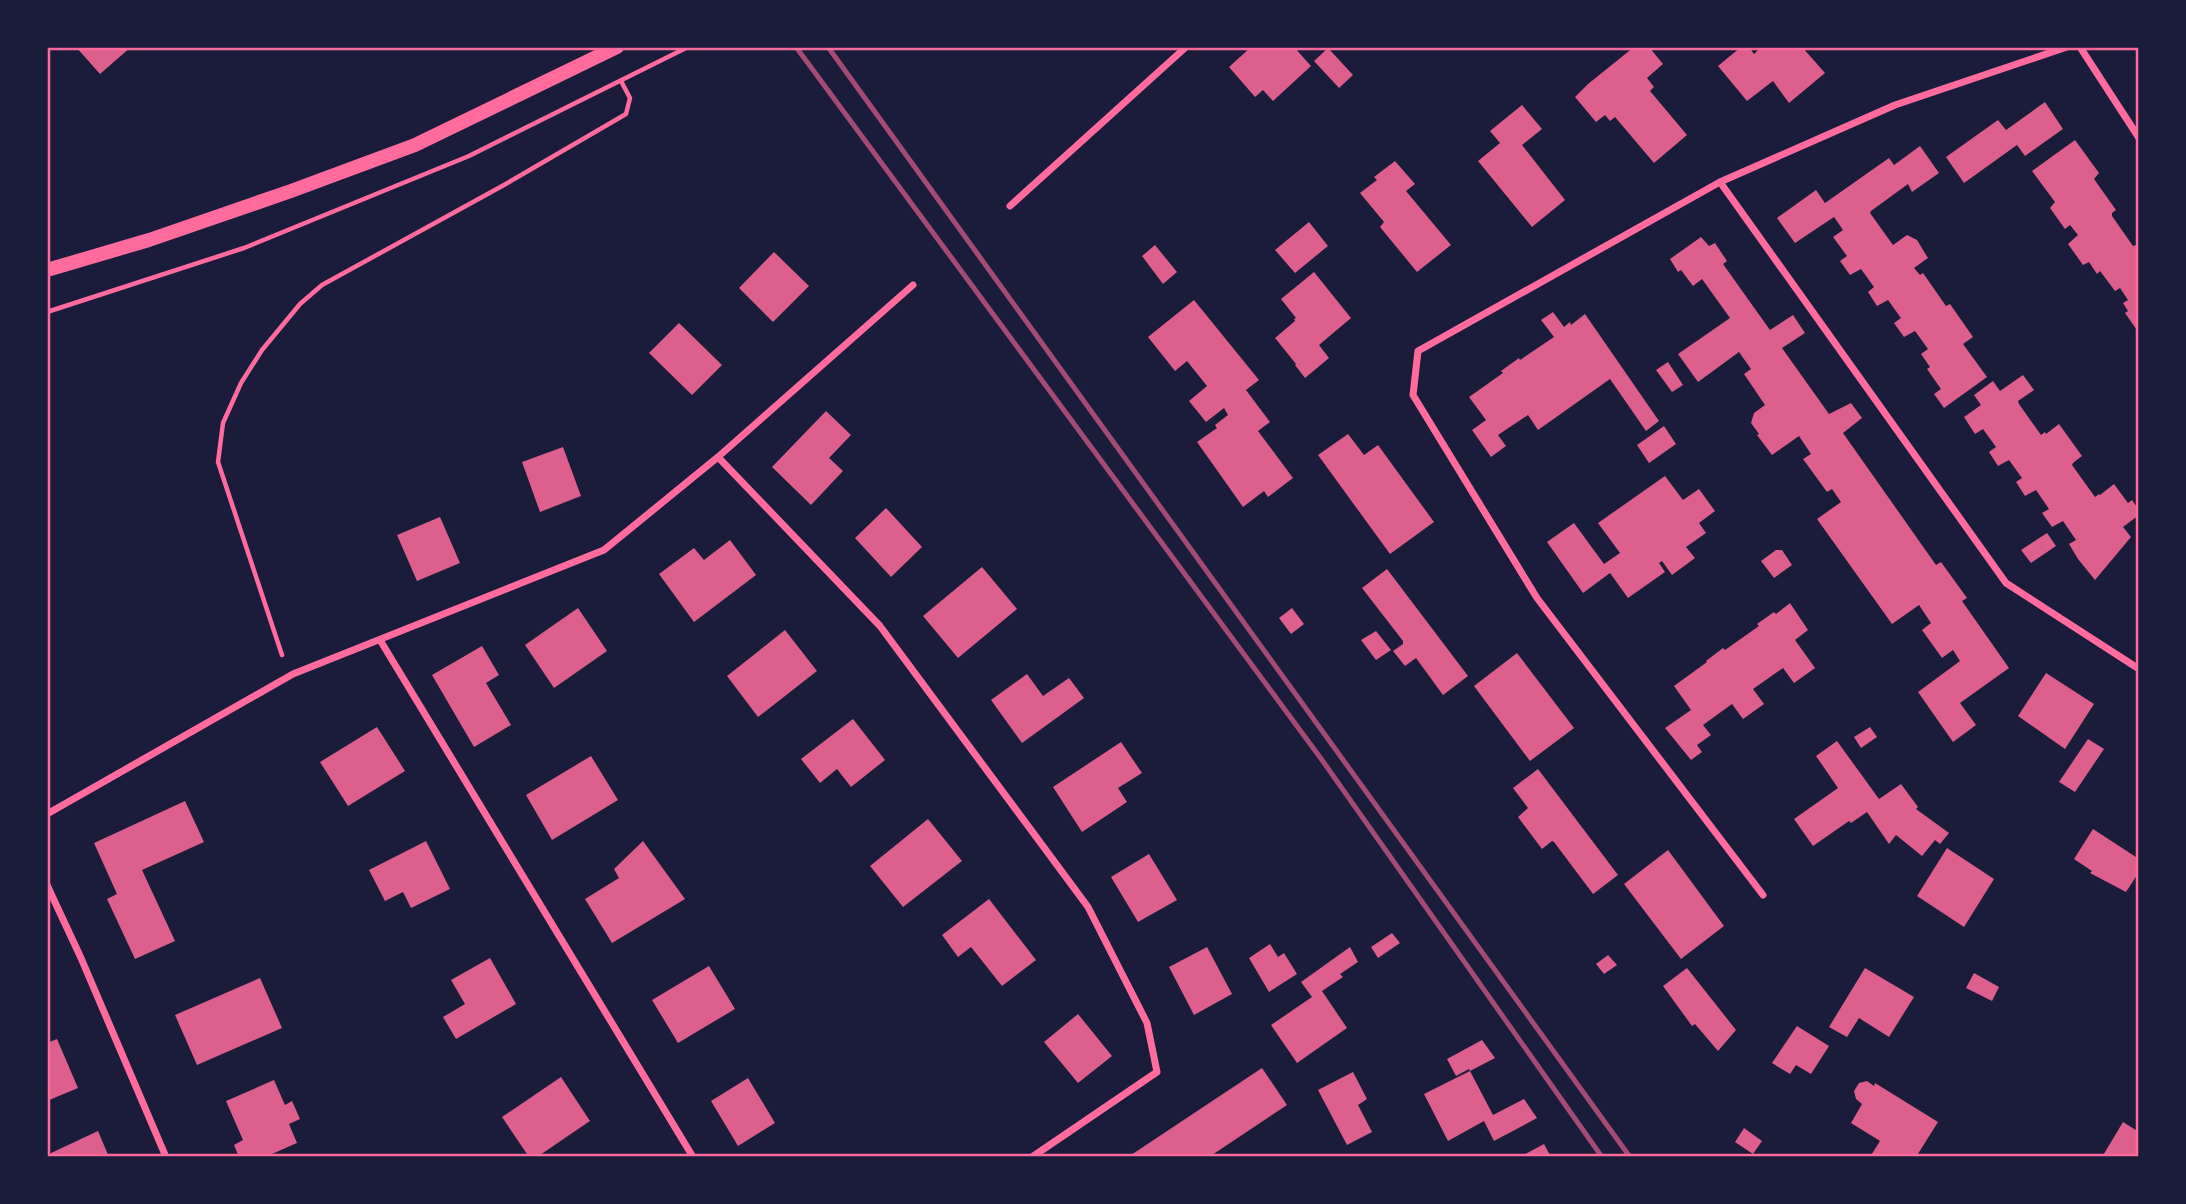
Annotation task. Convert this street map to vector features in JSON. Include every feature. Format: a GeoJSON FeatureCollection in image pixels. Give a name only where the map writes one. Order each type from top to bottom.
{"type":"FeatureCollection","features":[{"type":"Feature","properties":{"kind":"main road"},"geometry":{"type":"LineString","coordinates":[[47,270],[188,226],[415,145],[618,47]]}},
{"type":"Feature","properties":{"kind":"street"},"geometry":{"type":"LineString","coordinates":[[1010,206],[1186,47]]}},
{"type":"Feature","properties":{"kind":"street"},"geometry":{"type":"LineString","coordinates":[[1763,895],[1537,598],[1413,395],[1418,351],[1720,182],[1895,104],[2067,47]]}},
{"type":"Feature","properties":{"kind":"street"},"geometry":{"type":"LineString","coordinates":[[2080,47],[2139,138]]}},
{"type":"Feature","properties":{"kind":"street"},"geometry":{"type":"LineString","coordinates":[[1720,182],[2006,583],[2139,669]]}},
{"type":"Feature","properties":{"kind":"street"},"geometry":{"type":"LineString","coordinates":[[47,814],[293,674],[604,550],[718,457],[913,285]]}},
{"type":"Feature","properties":{"kind":"street"},"geometry":{"type":"LineString","coordinates":[[718,457],[880,626],[1088,907],[1147,1023],[1157,1072],[1032,1157]]}},
{"type":"Feature","properties":{"kind":"street"},"geometry":{"type":"LineString","coordinates":[[380,640],[693,1157]]}},
{"type":"Feature","properties":{"kind":"street"},"geometry":{"type":"LineString","coordinates":[[47,885],[166,1157]]}},
{"type":"Feature","properties":{"kind":"path"},"geometry":{"type":"LineString","coordinates":[[47,312],[244,248],[469,156],[688,47]]}},
{"type":"Feature","properties":{"kind":"path"},"geometry":{"type":"LineString","coordinates":[[293,674],[279,650],[218,462],[223,423],[241,383],[262,350],[300,304],[322,285],[458,211],[626,114],[630,98],[621,81]]}},
{"type":"Feature","properties":{"kind":"building"},"geometry":{"type":"Polygon","coordinates":[[[76,47],[131,47],[100,74],[76,47]]]}},
{"type":"Feature","properties":{"kind":"building"},"geometry":{"type":"Polygon","coordinates":[[[1251,47],[1294,47],[1311,66],[1273,101],[1263,90],[1255,97],[1229,67],[1251,47]]]}},
{"type":"Feature","properties":{"kind":"building"},"geometry":{"type":"Polygon","coordinates":[[[1634,47],[1649,47],[1663,64],[1647,78],[1654,87],[1650,91],[1687,135],[1654,163],[1615,117],[1610,121],[1605,115],[1596,122],[1575,97],[1634,47]]]}},
{"type":"Feature","properties":{"kind":"building"},"geometry":{"type":"Polygon","coordinates":[[[1741,47],[1749,47],[1754,54],[1761,47],[1802,47],[1825,73],[1789,103],[1773,81],[1747,101],[1718,66],[1741,47]]]}},
{"type":"Feature","properties":{"kind":"building"},"geometry":{"type":"Polygon","coordinates":[[[1328,48],[1353,75],[1339,88],[1314,61],[1328,48]]]}},
{"type":"Feature","properties":{"kind":"building"},"geometry":{"type":"Polygon","coordinates":[[[2045,102],[2063,129],[2025,156],[2017,145],[1964,183],[1946,157],[1998,120],[2006,130],[2045,102]]]}},
{"type":"Feature","properties":{"kind":"building"},"geometry":{"type":"Polygon","coordinates":[[[1522,105],[1542,129],[1522,145],[1565,200],[1532,227],[1478,161],[1500,143],[1490,131],[1522,105]]]}},
{"type":"Feature","properties":{"kind":"building"},"geometry":{"type":"Polygon","coordinates":[[[2075,140],[2099,173],[2094,179],[2116,210],[2112,216],[2133,246],[2139,244],[2139,333],[2125,313],[2128,311],[2123,303],[2128,300],[2120,288],[2115,291],[2100,271],[2097,274],[2089,262],[2083,265],[2068,244],[2078,235],[2070,225],[2065,229],[2050,208],[2055,202],[2032,171],[2075,140]]]}},
{"type":"Feature","properties":{"kind":"building"},"geometry":{"type":"Polygon","coordinates":[[[1920,146],[1939,173],[1912,192],[1908,184],[1870,213],[1893,245],[1907,235],[1917,240],[1928,258],[1914,268],[1920,275],[1923,273],[1946,306],[1950,304],[1973,337],[1963,344],[1987,377],[1944,408],[1934,394],[1941,389],[1927,369],[1930,367],[1921,354],[1928,349],[1915,331],[1904,337],[1894,323],[1901,318],[1888,300],[1877,306],[1868,292],[1874,287],[1861,269],[1850,275],[1840,261],[1847,256],[1833,237],[1843,230],[1834,217],[1795,243],[1777,218],[1816,190],[1825,203],[1889,158],[1894,165],[1920,146]]]}},
{"type":"Feature","properties":{"kind":"building"},"geometry":{"type":"Polygon","coordinates":[[[1395,161],[1415,184],[1406,191],[1451,245],[1417,272],[1380,227],[1384,222],[1360,193],[1377,180],[1374,177],[1395,161]]]}},
{"type":"Feature","properties":{"kind":"building"},"geometry":{"type":"Polygon","coordinates":[[[1309,222],[1328,246],[1295,273],[1275,250],[1309,222]]]}},
{"type":"Feature","properties":{"kind":"building"},"geometry":{"type":"Polygon","coordinates":[[[1701,237],[1709,246],[1715,243],[1727,261],[1723,264],[1770,330],[1793,315],[1805,333],[1782,348],[1829,414],[1851,403],[1862,418],[1843,433],[1936,565],[1941,562],[1967,598],[1962,601],[2009,668],[1960,703],[1976,725],[1953,742],[1918,692],[1960,661],[1953,650],[1942,658],[1922,630],[1931,623],[1919,605],[1892,624],[1817,519],[1841,502],[1832,489],[1827,492],[1803,459],[1811,454],[1799,436],[1772,455],[1757,435],[1759,434],[1751,423],[1754,413],[1765,405],[1744,374],[1751,369],[1739,352],[1698,382],[1678,354],[1730,318],[1702,279],[1693,286],[1681,270],[1678,272],[1670,259],[1701,237]]]}},
{"type":"Feature","properties":{"kind":"building"},"geometry":{"type":"Polygon","coordinates":[[[1155,245],[1177,272],[1163,284],[1142,256],[1155,245]]]}},
{"type":"Feature","properties":{"kind":"building"},"geometry":{"type":"Polygon","coordinates":[[[774,252],[809,286],[773,322],[739,288],[774,252]]]}},
{"type":"Feature","properties":{"kind":"building"},"geometry":{"type":"Polygon","coordinates":[[[1314,272],[1351,318],[1319,345],[1329,358],[1305,378],[1275,338],[1296,318],[1281,299],[1314,272]]]}},
{"type":"Feature","properties":{"kind":"building"},"geometry":{"type":"Polygon","coordinates":[[[1194,300],[1259,380],[1246,390],[1270,422],[1258,431],[1293,478],[1268,497],[1264,491],[1243,507],[1197,442],[1217,428],[1215,425],[1228,415],[1224,408],[1206,422],[1189,401],[1207,386],[1187,361],[1175,371],[1148,337],[1194,300]]]}},
{"type":"Feature","properties":{"kind":"building"},"geometry":{"type":"Polygon","coordinates":[[[1553,312],[1564,327],[1585,314],[1659,421],[1646,431],[1610,379],[1538,430],[1528,415],[1498,435],[1506,446],[1491,457],[1472,430],[1486,420],[1469,397],[1519,358],[1520,360],[1554,337],[1541,320],[1553,312]]]}},
{"type":"Feature","properties":{"kind":"building"},"geometry":{"type":"Polygon","coordinates":[[[679,323],[722,365],[692,395],[649,353],[679,323]]]}},
{"type":"Feature","properties":{"kind":"building"},"geometry":{"type":"Polygon","coordinates":[[[1668,362],[1683,385],[1672,392],[1656,370],[1668,362]]]}},
{"type":"Feature","properties":{"kind":"building"},"geometry":{"type":"Polygon","coordinates":[[[2023,375],[2034,390],[2018,401],[2041,435],[2059,424],[2082,456],[2072,465],[2095,497],[2114,484],[2128,503],[2132,500],[2139,510],[2139,515],[2123,527],[2131,537],[2095,580],[2069,544],[2076,540],[2063,521],[2052,527],[2042,513],[2049,509],[2036,490],[2025,496],[2016,482],[2022,478],[2009,460],[1998,466],[1989,452],[1996,447],[1983,429],[1975,434],[1964,417],[1981,405],[1974,395],[1993,381],[2000,391],[2023,375]]]}},
{"type":"Feature","properties":{"kind":"building"},"geometry":{"type":"Polygon","coordinates":[[[826,411],[851,435],[829,458],[843,471],[811,505],[772,467],[826,411]]]}},
{"type":"Feature","properties":{"kind":"building"},"geometry":{"type":"Polygon","coordinates":[[[1664,426],[1676,444],[1649,463],[1637,445],[1664,426]]]}},
{"type":"Feature","properties":{"kind":"building"},"geometry":{"type":"Polygon","coordinates":[[[1348,434],[1364,455],[1378,445],[1434,522],[1390,554],[1318,455],[1348,434]]]}},
{"type":"Feature","properties":{"kind":"building"},"geometry":{"type":"Polygon","coordinates":[[[563,447],[581,496],[540,512],[522,462],[563,447]]]}},
{"type":"Feature","properties":{"kind":"building"},"geometry":{"type":"Polygon","coordinates":[[[1665,476],[1683,500],[1699,489],[1715,511],[1699,523],[1706,533],[1686,547],[1695,558],[1672,575],[1662,561],[1659,563],[1665,572],[1628,598],[1610,573],[1583,593],[1547,542],[1574,523],[1604,564],[1620,553],[1598,523],[1665,476]]]}},
{"type":"Feature","properties":{"kind":"building"},"geometry":{"type":"Polygon","coordinates":[[[886,508],[922,547],[891,577],[855,538],[886,508]]]}},
{"type":"Feature","properties":{"kind":"building"},"geometry":{"type":"Polygon","coordinates":[[[440,517],[460,563],[417,581],[397,535],[440,517]]]}},
{"type":"Feature","properties":{"kind":"building"},"geometry":{"type":"Polygon","coordinates":[[[2047,533],[2056,546],[2031,563],[2021,550],[2047,533]]]}},
{"type":"Feature","properties":{"kind":"building"},"geometry":{"type":"Polygon","coordinates":[[[730,540],[756,575],[694,622],[659,574],[694,548],[704,560],[730,540]]]}},
{"type":"Feature","properties":{"kind":"building"},"geometry":{"type":"Polygon","coordinates":[[[1776,550],[1782,550],[1792,565],[1774,578],[1761,561],[1776,550]]]}},
{"type":"Feature","properties":{"kind":"building"},"geometry":{"type":"Polygon","coordinates":[[[982,567],[1017,609],[958,658],[923,616],[982,567]]]}},
{"type":"Feature","properties":{"kind":"building"},"geometry":{"type":"Polygon","coordinates":[[[1387,569],[1468,676],[1443,695],[1416,658],[1405,666],[1393,651],[1403,644],[1403,641],[1362,588],[1387,569]]]}},
{"type":"Feature","properties":{"kind":"building"},"geometry":{"type":"Polygon","coordinates":[[[1790,603],[1808,630],[1795,640],[1815,668],[1794,683],[1783,668],[1753,689],[1764,704],[1743,719],[1732,704],[1703,725],[1711,735],[1697,745],[1702,752],[1691,760],[1665,728],[1691,710],[1674,686],[1723,648],[1725,650],[1759,626],[1757,624],[1790,603]]]}},
{"type":"Feature","properties":{"kind":"building"},"geometry":{"type":"Polygon","coordinates":[[[578,608],[607,651],[554,688],[525,645],[578,608]]]}},
{"type":"Feature","properties":{"kind":"building"},"geometry":{"type":"Polygon","coordinates":[[[1292,608],[1304,624],[1291,634],[1279,618],[1292,608]]]}},
{"type":"Feature","properties":{"kind":"building"},"geometry":{"type":"Polygon","coordinates":[[[785,630],[817,671],[758,717],[727,676],[785,630]]]}},
{"type":"Feature","properties":{"kind":"building"},"geometry":{"type":"Polygon","coordinates":[[[1376,631],[1391,650],[1376,660],[1361,640],[1376,631]]]}},
{"type":"Feature","properties":{"kind":"building"},"geometry":{"type":"Polygon","coordinates":[[[482,646],[499,675],[486,683],[511,725],[474,747],[432,675],[482,646]]]}},
{"type":"Feature","properties":{"kind":"building"},"geometry":{"type":"Polygon","coordinates":[[[1517,653],[1574,728],[1530,761],[1474,686],[1517,653]]]}},
{"type":"Feature","properties":{"kind":"building"},"geometry":{"type":"Polygon","coordinates":[[[2046,673],[2094,704],[2065,749],[2018,716],[2046,673]]]}},
{"type":"Feature","properties":{"kind":"building"},"geometry":{"type":"Polygon","coordinates":[[[1027,674],[1043,696],[1069,678],[1084,698],[1022,743],[991,700],[1027,674]]]}},
{"type":"Feature","properties":{"kind":"building"},"geometry":{"type":"Polygon","coordinates":[[[853,719],[885,760],[851,787],[837,769],[820,783],[801,759],[853,719]]]}},
{"type":"Feature","properties":{"kind":"building"},"geometry":{"type":"Polygon","coordinates":[[[377,727],[405,771],[348,806],[320,762],[377,727]]]}},
{"type":"Feature","properties":{"kind":"building"},"geometry":{"type":"Polygon","coordinates":[[[1870,727],[1877,737],[1861,748],[1854,737],[1870,727]]]}},
{"type":"Feature","properties":{"kind":"building"},"geometry":{"type":"Polygon","coordinates":[[[2088,739],[2104,749],[2075,792],[2059,782],[2088,739]]]}},
{"type":"Feature","properties":{"kind":"building"},"geometry":{"type":"Polygon","coordinates":[[[1837,741],[1879,799],[1901,784],[1918,807],[1916,809],[1949,833],[1940,844],[1935,840],[1922,856],[1896,835],[1889,844],[1867,812],[1813,846],[1794,819],[1838,788],[1816,756],[1837,741]]]}},
{"type":"Feature","properties":{"kind":"building"},"geometry":{"type":"Polygon","coordinates":[[[1121,742],[1142,773],[1118,788],[1127,802],[1082,832],[1053,787],[1121,742]]]}},
{"type":"Feature","properties":{"kind":"building"},"geometry":{"type":"Polygon","coordinates":[[[591,756],[618,800],[552,840],[526,795],[591,756]]]}},
{"type":"Feature","properties":{"kind":"building"},"geometry":{"type":"Polygon","coordinates":[[[1538,769],[1618,875],[1593,894],[1554,842],[1542,849],[1518,817],[1528,808],[1513,788],[1538,769]]]}},
{"type":"Feature","properties":{"kind":"building"},"geometry":{"type":"Polygon","coordinates":[[[185,801],[204,842],[142,870],[175,941],[135,959],[107,899],[117,894],[94,843],[185,801]]]}},
{"type":"Feature","properties":{"kind":"building"},"geometry":{"type":"Polygon","coordinates":[[[928,819],[962,861],[903,907],[870,866],[928,819]]]}},
{"type":"Feature","properties":{"kind":"building"},"geometry":{"type":"Polygon","coordinates":[[[2093,829],[2139,859],[2139,872],[2126,892],[2090,873],[2092,871],[2074,859],[2093,829]]]}},
{"type":"Feature","properties":{"kind":"building"},"geometry":{"type":"Polygon","coordinates":[[[426,841],[450,889],[411,908],[403,892],[385,901],[369,870],[426,841]]]}},
{"type":"Feature","properties":{"kind":"building"},"geometry":{"type":"Polygon","coordinates":[[[643,841],[685,899],[612,943],[585,899],[619,878],[614,869],[643,841]]]}},
{"type":"Feature","properties":{"kind":"building"},"geometry":{"type":"Polygon","coordinates":[[[1947,848],[1994,879],[1964,927],[1917,896],[1947,848]]]}},
{"type":"Feature","properties":{"kind":"building"},"geometry":{"type":"Polygon","coordinates":[[[1668,850],[1724,926],[1681,959],[1624,884],[1668,850]]]}},
{"type":"Feature","properties":{"kind":"building"},"geometry":{"type":"Polygon","coordinates":[[[1149,854],[1177,900],[1138,922],[1111,877],[1149,854]]]}},
{"type":"Feature","properties":{"kind":"building"},"geometry":{"type":"Polygon","coordinates":[[[989,899],[1036,960],[1002,986],[971,947],[958,957],[942,935],[989,899]]]}},
{"type":"Feature","properties":{"kind":"building"},"geometry":{"type":"Polygon","coordinates":[[[1392,933],[1400,943],[1378,958],[1371,947],[1392,933]]]}},
{"type":"Feature","properties":{"kind":"building"},"geometry":{"type":"Polygon","coordinates":[[[1270,944],[1278,957],[1284,953],[1297,974],[1269,992],[1249,958],[1270,944]]]}},
{"type":"Feature","properties":{"kind":"building"},"geometry":{"type":"Polygon","coordinates":[[[1207,947],[1232,994],[1194,1015],[1169,967],[1207,947]]]}},
{"type":"Feature","properties":{"kind":"building"},"geometry":{"type":"Polygon","coordinates":[[[1350,947],[1358,962],[1340,974],[1343,977],[1322,991],[1347,1028],[1297,1063],[1271,1025],[1312,997],[1301,982],[1350,947]]]}},
{"type":"Feature","properties":{"kind":"building"},"geometry":{"type":"Polygon","coordinates":[[[1608,955],[1617,965],[1604,974],[1596,964],[1608,955]]]}},
{"type":"Feature","properties":{"kind":"building"},"geometry":{"type":"Polygon","coordinates":[[[490,958],[516,1004],[456,1039],[443,1017],[465,1004],[451,980],[490,958]]]}},
{"type":"Feature","properties":{"kind":"building"},"geometry":{"type":"Polygon","coordinates":[[[709,966],[735,1009],[678,1043],[652,1000],[709,966]]]}},
{"type":"Feature","properties":{"kind":"building"},"geometry":{"type":"Polygon","coordinates":[[[1687,968],[1736,1030],[1718,1051],[1695,1024],[1692,1026],[1663,986],[1687,968]]]}},
{"type":"Feature","properties":{"kind":"building"},"geometry":{"type":"Polygon","coordinates":[[[1865,968],[1914,997],[1889,1037],[1859,1018],[1847,1037],[1829,1027],[1865,968]]]}},
{"type":"Feature","properties":{"kind":"building"},"geometry":{"type":"Polygon","coordinates":[[[1974,973],[1999,987],[1992,1001],[1966,988],[1974,973]]]}},
{"type":"Feature","properties":{"kind":"building"},"geometry":{"type":"Polygon","coordinates":[[[260,978],[282,1028],[197,1065],[175,1015],[260,978]]]}},
{"type":"Feature","properties":{"kind":"building"},"geometry":{"type":"Polygon","coordinates":[[[1078,1014],[1112,1056],[1078,1083],[1044,1042],[1078,1014]]]}},
{"type":"Feature","properties":{"kind":"building"},"geometry":{"type":"Polygon","coordinates":[[[1797,1026],[1829,1046],[1811,1074],[1796,1065],[1790,1074],[1772,1063],[1797,1026]]]}},
{"type":"Feature","properties":{"kind":"building"},"geometry":{"type":"Polygon","coordinates":[[[57,1039],[78,1088],[47,1101],[47,1043],[57,1039]]]}},
{"type":"Feature","properties":{"kind":"building"},"geometry":{"type":"Polygon","coordinates":[[[1482,1040],[1495,1058],[1470,1071],[1469,1069],[1456,1076],[1447,1059],[1482,1040]]]}},
{"type":"Feature","properties":{"kind":"building"},"geometry":{"type":"Polygon","coordinates":[[[1262,1068],[1287,1105],[1209,1157],[1132,1157],[1131,1155],[1262,1068]]]}},
{"type":"Feature","properties":{"kind":"building"},"geometry":{"type":"Polygon","coordinates":[[[1470,1071],[1493,1115],[1524,1099],[1537,1118],[1494,1141],[1484,1121],[1448,1141],[1424,1094],[1470,1071]]]}},
{"type":"Feature","properties":{"kind":"building"},"geometry":{"type":"Polygon","coordinates":[[[1353,1072],[1367,1099],[1358,1105],[1372,1132],[1347,1145],[1318,1090],[1353,1072]]]}},
{"type":"Feature","properties":{"kind":"building"},"geometry":{"type":"Polygon","coordinates":[[[561,1077],[590,1121],[537,1157],[529,1157],[502,1117],[561,1077]]]}},
{"type":"Feature","properties":{"kind":"building"},"geometry":{"type":"Polygon","coordinates":[[[748,1078],[775,1123],[738,1146],[711,1101],[748,1078]]]}},
{"type":"Feature","properties":{"kind":"building"},"geometry":{"type":"Polygon","coordinates":[[[274,1080],[285,1105],[292,1101],[300,1119],[289,1124],[297,1143],[265,1157],[239,1157],[234,1145],[243,1140],[226,1101],[274,1080]]]}},
{"type":"Feature","properties":{"kind":"building"},"geometry":{"type":"Polygon","coordinates":[[[1867,1081],[1874,1086],[1875,1083],[1938,1122],[1916,1157],[1870,1157],[1880,1141],[1851,1123],[1862,1104],[1856,1099],[1854,1091],[1859,1083],[1867,1081]]]}},
{"type":"Feature","properties":{"kind":"building"},"geometry":{"type":"Polygon","coordinates":[[[2123,1122],[2139,1132],[2139,1157],[2102,1157],[2123,1122]]]}},
{"type":"Feature","properties":{"kind":"building"},"geometry":{"type":"Polygon","coordinates":[[[1744,1128],[1762,1141],[1753,1154],[1735,1142],[1744,1128]]]}},
{"type":"Feature","properties":{"kind":"building"},"geometry":{"type":"Polygon","coordinates":[[[98,1131],[109,1157],[52,1157],[51,1153],[98,1131]]]}},
{"type":"Feature","properties":{"kind":"building"},"geometry":{"type":"Polygon","coordinates":[[[1544,1144],[1551,1157],[1520,1157],[1544,1144]]]}},
{"type":"Feature","properties":{"kind":"railway"},"geometry":{"type":"LineString","coordinates":[[796,47],[1322,760],[1602,1157]]}},
{"type":"Feature","properties":{"kind":"railway"},"geometry":{"type":"LineString","coordinates":[[828,47],[1630,1157]]}}]}
